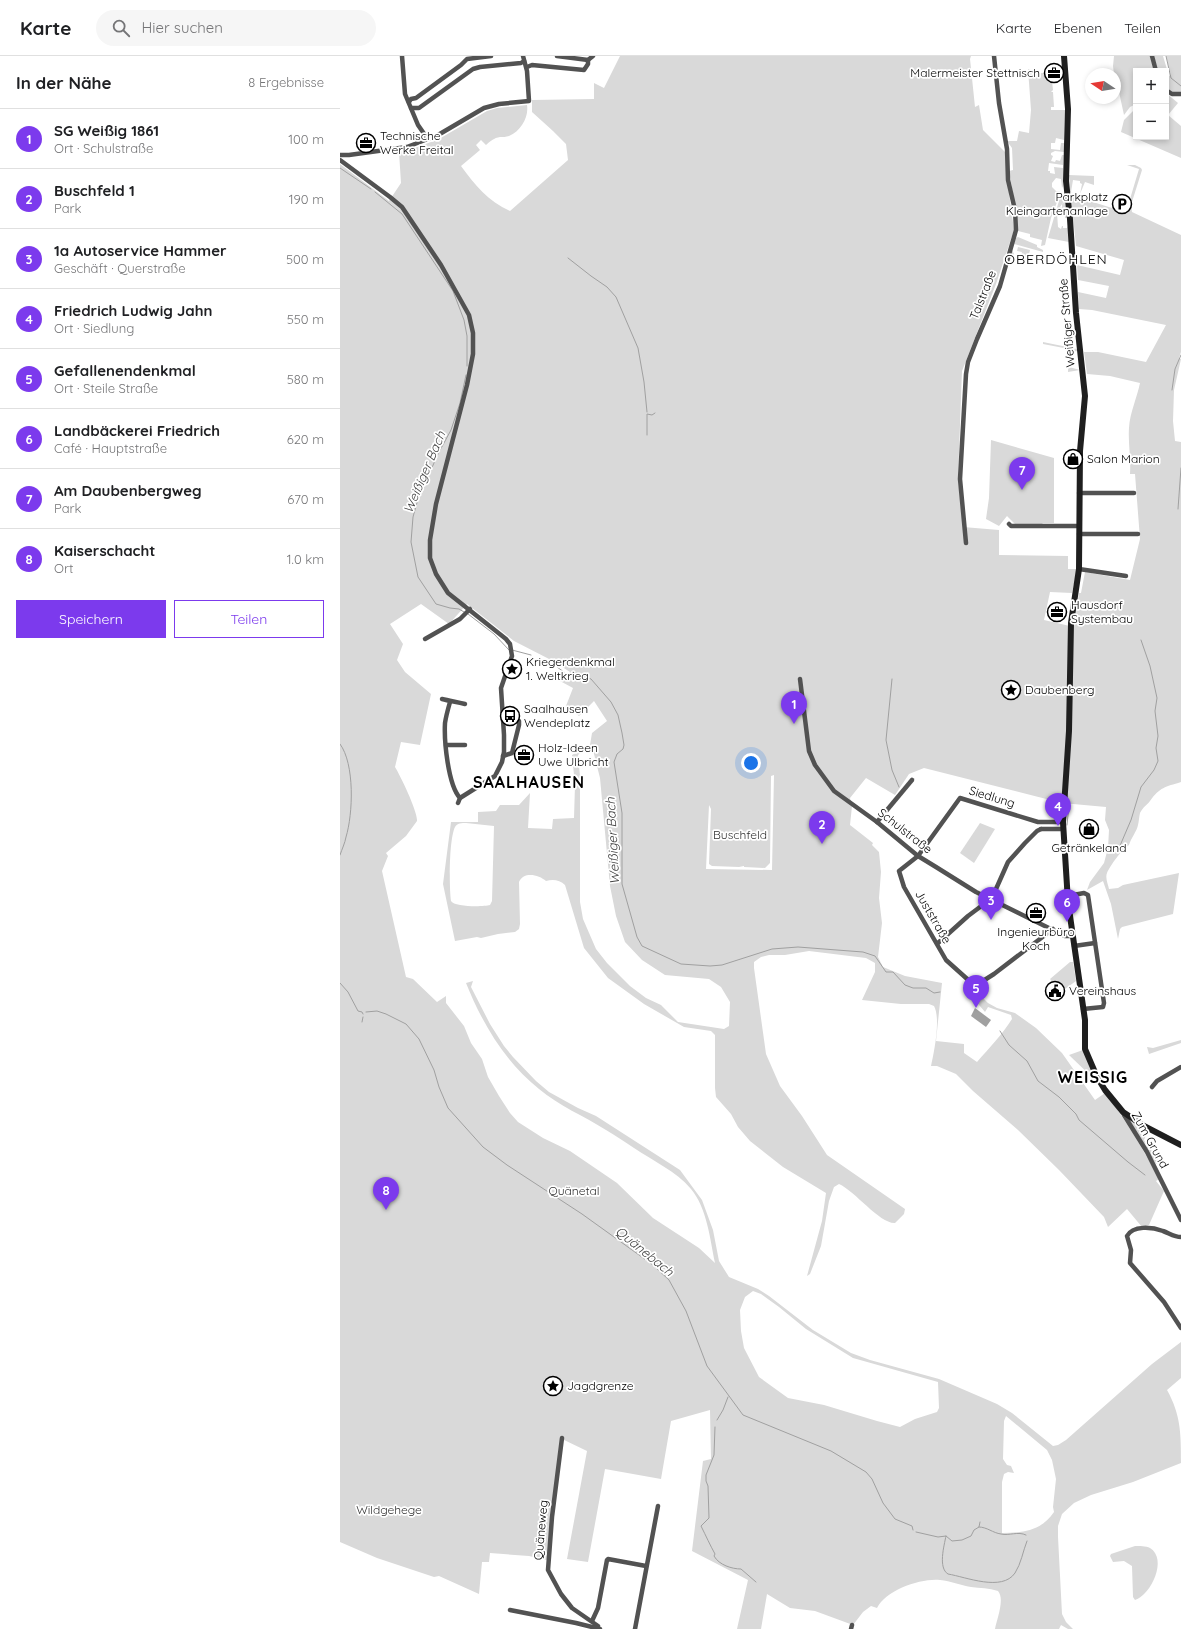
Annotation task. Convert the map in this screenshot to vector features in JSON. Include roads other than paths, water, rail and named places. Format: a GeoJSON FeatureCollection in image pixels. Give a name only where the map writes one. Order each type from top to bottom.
{"type":"FeatureCollection","features":[{"type":"Feature","properties":{"kind":"street"},"geometry":{"type":"LineString","coordinates":[[402,56],[405,94],[418,125],[427,138]]}},
{"type":"Feature","properties":{"kind":"street"},"geometry":{"type":"LineString","coordinates":[[409,102],[411,99],[416,98],[468,59],[490,56]]}},
{"type":"Feature","properties":{"kind":"street"},"geometry":{"type":"LineString","coordinates":[[557,56],[588,62]]}},
{"type":"Feature","properties":{"kind":"street"},"geometry":{"type":"LineString","coordinates":[[526,67],[532,65],[584,70],[593,56]]}},
{"type":"Feature","properties":{"kind":"street","name":"Talstraße"},"geometry":{"type":"LineString","coordinates":[[966,543],[960,479],[966,374],[968,362],[1000,286],[1016,230],[1015,210],[1008,180],[1007,149],[999,106],[994,56]]}},
{"type":"Feature","properties":{"kind":"street","name":"Weißiger Straße"},"geometry":{"type":"LineString","coordinates":[[1064,56],[1068,109],[1066,181],[1075,302],[1085,396],[1080,446],[1079,569],[1071,623],[1069,731],[1063,822],[1072,936],[1084,1009],[1085,1049],[1099,1080],[1123,1112],[1144,1126],[1181,1145]]}},
{"type":"Feature","properties":{"kind":"street"},"geometry":{"type":"LineString","coordinates":[[1152,56],[1155,68]]}},
{"type":"Feature","properties":{"kind":"street"},"geometry":{"type":"LineString","coordinates":[[411,108],[419,108],[465,74],[476,68],[521,63],[524,58]]}},
{"type":"Feature","properties":{"kind":"street"},"geometry":{"type":"LineString","coordinates":[[340,156],[407,147],[452,128],[484,108],[495,104],[529,101],[524,58]]}},
{"type":"Feature","properties":{"kind":"street"},"geometry":{"type":"LineString","coordinates":[[1169,92],[1172,94],[1181,94]]}},
{"type":"Feature","properties":{"kind":"street"},"geometry":{"type":"LineString","coordinates":[[340,160],[402,207],[442,265],[469,314],[473,333],[472,360],[464,398],[439,489],[430,540],[430,558],[441,584],[448,593],[468,612],[482,619],[506,639],[512,652],[511,663],[501,688],[504,735],[503,756],[500,769],[495,776],[460,798],[458,803]]}},
{"type":"Feature","properties":{"kind":"street"},"geometry":{"type":"LineString","coordinates":[[1079,492],[1134,493]]}},
{"type":"Feature","properties":{"kind":"street"},"geometry":{"type":"LineString","coordinates":[[1009,524],[1009,526],[1079,526]]}},
{"type":"Feature","properties":{"kind":"street"},"geometry":{"type":"LineString","coordinates":[[1079,534],[1138,534]]}},
{"type":"Feature","properties":{"kind":"street"},"geometry":{"type":"LineString","coordinates":[[1079,569],[1126,576]]}},
{"type":"Feature","properties":{"kind":"street"},"geometry":{"type":"LineString","coordinates":[[425,638],[460,619],[468,612]]}},
{"type":"Feature","properties":{"kind":"street","name":"Schulstraße"},"geometry":{"type":"LineString","coordinates":[[800,680],[808,744],[815,764],[834,791],[918,856],[976,892],[1065,936],[1072,936]]}},
{"type":"Feature","properties":{"kind":"street"},"geometry":{"type":"LineString","coordinates":[[442,699],[450,702],[453,701],[465,704]]}},
{"type":"Feature","properties":{"kind":"street"},"geometry":{"type":"LineString","coordinates":[[450,702],[445,722],[446,745],[450,776],[460,798]]}},
{"type":"Feature","properties":{"kind":"street"},"geometry":{"type":"LineString","coordinates":[[503,715],[516,718],[519,721],[512,753],[503,756]]}},
{"type":"Feature","properties":{"kind":"street"},"geometry":{"type":"LineString","coordinates":[[446,745],[465,745]]}},
{"type":"Feature","properties":{"kind":"street"},"geometry":{"type":"LineString","coordinates":[[876,822],[912,780]]}},
{"type":"Feature","properties":{"kind":"street","name":"Siedlung"},"geometry":{"type":"LineString","coordinates":[[918,856],[960,798],[1041,823],[1063,822]]}},
{"type":"Feature","properties":{"kind":"street"},"geometry":{"type":"LineString","coordinates":[[1041,823],[1041,830]]}},
{"type":"Feature","properties":{"kind":"street"},"geometry":{"type":"LineString","coordinates":[[938,943],[992,898],[1011,857],[1037,831],[1063,829]]}},
{"type":"Feature","properties":{"kind":"street","name":"Juststraße"},"geometry":{"type":"LineString","coordinates":[[918,856],[900,868],[898,874],[904,887],[948,962],[975,986],[994,974],[1053,930]]}},
{"type":"Feature","properties":{"kind":"street"},"geometry":{"type":"LineString","coordinates":[[1068,896],[1084,893],[1088,895],[1104,1005],[1103,1007],[1084,1009]]}},
{"type":"Feature","properties":{"kind":"street"},"geometry":{"type":"LineString","coordinates":[[1074,946],[1095,943]]}},
{"type":"Feature","properties":{"kind":"street"},"geometry":{"type":"LineString","coordinates":[[1152,1087],[1157,1081],[1181,1067]]}},
{"type":"Feature","properties":{"kind":"street","name":"Zum Grund"},"geometry":{"type":"LineString","coordinates":[[1123,1112],[1147,1152],[1169,1199],[1181,1220]]}},
{"type":"Feature","properties":{"kind":"street"},"geometry":{"type":"LineString","coordinates":[[1181,1236],[1154,1229],[1141,1228],[1133,1230],[1127,1236],[1131,1250],[1129,1260],[1130,1263],[1164,1302],[1181,1328]]}},
{"type":"Feature","properties":{"kind":"street","name":"Quäneweg"},"geometry":{"type":"LineString","coordinates":[[562,1438],[552,1517],[548,1570],[569,1604],[599,1628]]}},
{"type":"Feature","properties":{"kind":"street"},"geometry":{"type":"LineString","coordinates":[[635,1629],[658,1506]]}},
{"type":"Feature","properties":{"kind":"street"},"geometry":{"type":"LineString","coordinates":[[592,1621],[598,1608],[607,1560],[646,1566]]}},
{"type":"Feature","properties":{"kind":"street"},"geometry":{"type":"LineString","coordinates":[[510,1610],[599,1628]]}},
{"type":"Feature","properties":{"kind":"waterway"},"geometry":{"type":"LineString","coordinates":[[1166,56],[1171,78],[1181,86]]}},
{"type":"Feature","properties":{"kind":"waterway","name":"Weißiger Bach"},"geometry":{"type":"LineString","coordinates":[[340,168],[371,189]]}},
{"type":"Feature","properties":{"kind":"waterway","name":"Weißiger Bach"},"geometry":{"type":"LineString","coordinates":[[375,192],[402,214],[453,291],[464,320],[467,336],[467,366]]}},
{"type":"Feature","properties":{"kind":"waterway"},"geometry":{"type":"LineString","coordinates":[[1005,261],[1006,256]]}},
{"type":"Feature","properties":{"kind":"waterway"},"geometry":{"type":"LineString","coordinates":[[568,258],[607,287],[616,297],[638,348],[644,382],[647,412]]}},
{"type":"Feature","properties":{"kind":"waterway"},"geometry":{"type":"LineString","coordinates":[[1172,390],[1175,369],[1181,355]]}},
{"type":"Feature","properties":{"kind":"waterway","name":"Weißiger Bach"},"geometry":{"type":"LineString","coordinates":[[464,612],[459,609],[436,604],[418,577],[411,542],[413,517],[418,499],[438,454],[451,430],[460,403],[466,375]]}},
{"type":"Feature","properties":{"kind":"waterway"},"geometry":{"type":"LineString","coordinates":[[647,435],[647,414],[652,415],[655,413]]}},
{"type":"Feature","properties":{"kind":"waterway"},"geometry":{"type":"LineString","coordinates":[[1178,509],[1181,468]]}},
{"type":"Feature","properties":{"kind":"waterway","name":"Weißiger Bach"},"geometry":{"type":"LineString","coordinates":[[468,614],[494,634],[509,650]]}},
{"type":"Feature","properties":{"kind":"waterway"},"geometry":{"type":"LineString","coordinates":[[1119,848],[1131,820],[1141,787],[1154,770],[1158,761],[1156,748],[1158,736],[1155,711],[1157,698],[1150,666],[1141,640]]}},
{"type":"Feature","properties":{"kind":"waterway","name":"Weißiger Bach"},"geometry":{"type":"LineString","coordinates":[[512,650],[531,655]]}},
{"type":"Feature","properties":{"kind":"waterway","name":"Weißiger Bach"},"geometry":{"type":"LineString","coordinates":[[557,664],[557,667],[564,672]]}},
{"type":"Feature","properties":{"kind":"waterway","name":"Weißiger Bach"},"geometry":{"type":"LineString","coordinates":[[571,673],[578,673],[591,679],[611,702],[618,715],[624,745],[623,749],[617,754],[614,762],[622,813],[622,884],[637,937],[642,946],[681,964],[710,966],[722,965],[772,949],[798,947],[863,952],[875,956],[886,972],[893,972],[905,985],[913,988],[926,988],[934,993],[940,992]]}},
{"type":"Feature","properties":{"kind":"waterway"},"geometry":{"type":"LineString","coordinates":[[892,679],[886,740],[892,770],[899,787]]}},
{"type":"Feature","properties":{"kind":"waterway","name":"Quänebach"},"geometry":{"type":"LineString","coordinates":[[340,744],[345,753],[348,764],[351,789],[350,816],[345,842],[340,855]]}},
{"type":"Feature","properties":{"kind":"waterway"},"geometry":{"type":"LineString","coordinates":[[1067,825],[1069,805]]}},
{"type":"Feature","properties":{"kind":"waterway","name":"Quänebach"},"geometry":{"type":"LineString","coordinates":[[340,983],[348,992],[358,1011],[362,1012],[363,1014]]}},
{"type":"Feature","properties":{"kind":"waterway","name":"Quänebach"},"geometry":{"type":"LineString","coordinates":[[366,1012],[377,1011],[406,1024],[419,1039],[434,1070],[448,1108],[483,1147],[507,1165],[582,1214],[653,1265],[669,1280],[686,1311],[707,1366],[743,1415],[831,1451],[866,1472],[872,1479],[883,1503],[895,1519],[912,1526],[913,1530]]}},
{"type":"Feature","properties":{"kind":"waterway"},"geometry":{"type":"LineString","coordinates":[[362,1022],[363,1017]]}},
{"type":"Feature","properties":{"kind":"waterway","name":"Weißiger Bach"},"geometry":{"type":"LineString","coordinates":[[1000,1031],[1009,1045],[1027,1061],[1038,1081],[1059,1097],[1076,1114],[1079,1120],[1145,1175]]}},
{"type":"Feature","properties":{"kind":"waterway"},"geometry":{"type":"LineString","coordinates":[[717,1420],[728,1397]]}},
{"type":"Feature","properties":{"kind":"waterway"},"geometry":{"type":"LineString","coordinates":[[715,1427],[714,1455],[706,1475],[708,1486],[709,1518],[701,1526],[716,1559],[726,1566],[741,1569],[756,1582]]}},
{"type":"Feature","properties":{"kind":"waterway","name":"Quänebach"},"geometry":{"type":"LineString","coordinates":[[916,1532],[938,1537],[946,1536],[952,1541],[962,1540],[971,1536],[974,1530],[979,1527],[980,1522]]}},
{"type":"Feature","properties":{"kind":"waterway"},"geometry":{"type":"LineString","coordinates":[[979,1527],[1001,1534],[1020,1533],[1026,1535]]}},
{"type":"Feature","properties":{"kind":"waterway"},"geometry":{"type":"LineString","coordinates":[[946,1536],[942,1556],[945,1571],[948,1574],[983,1582],[1002,1582],[1009,1579],[1017,1569],[1027,1541]]}},
{"type":"Feature","properties":{"kind":"place","name":"Malermeister Stettnisch"},"geometry":{"type":"Point","coordinates":[1054,73]}},
{"type":"Feature","properties":{"kind":"place","name":"Technische Werke Freital"},"geometry":{"type":"Point","coordinates":[366,143]}},
{"type":"Feature","properties":{"kind":"place","name":"Parkplatz Kleingartenanlage"},"geometry":{"type":"Point","coordinates":[1122,204]}},
{"type":"Feature","properties":{"kind":"place","name":"Salon Marion"},"geometry":{"type":"Point","coordinates":[1073,459]}},
{"type":"Feature","properties":{"kind":"place","name":"Am Daubenbergweg"},"geometry":{"type":"Point","coordinates":[1022,490]}},
{"type":"Feature","properties":{"kind":"place","name":"Hausdorf Systembau"},"geometry":{"type":"Point","coordinates":[1057,612]}},
{"type":"Feature","properties":{"kind":"place","name":"Kriegerdenkmal 1. Weltkrieg"},"geometry":{"type":"Point","coordinates":[512,669]}},
{"type":"Feature","properties":{"kind":"place","name":"Daubenberg"},"geometry":{"type":"Point","coordinates":[1011,690]}},
{"type":"Feature","properties":{"kind":"place","name":"Saalhausen Wendeplatz"},"geometry":{"type":"Point","coordinates":[510,716]}},
{"type":"Feature","properties":{"kind":"place","name":"SG Weißig 1861"},"geometry":{"type":"Point","coordinates":[794,724]}},
{"type":"Feature","properties":{"kind":"place","name":"Holz-Ideen Uwe Ulbricht"},"geometry":{"type":"Point","coordinates":[524,755]}},
{"type":"Feature","properties":{"kind":"place","name":"Friedrich Ludwig Jahn"},"geometry":{"type":"Point","coordinates":[1058,826]}},
{"type":"Feature","properties":{"kind":"place","name":"Getränkeland"},"geometry":{"type":"Point","coordinates":[1089,829]}},
{"type":"Feature","properties":{"kind":"place","name":"Buschfeld 1"},"geometry":{"type":"Point","coordinates":[822,844]}},
{"type":"Feature","properties":{"kind":"place","name":"Ingenieurbüro Koch"},"geometry":{"type":"Point","coordinates":[1036,913]}},
{"type":"Feature","properties":{"kind":"place","name":"1a Autoservice Hammer"},"geometry":{"type":"Point","coordinates":[991,920]}},
{"type":"Feature","properties":{"kind":"place","name":"Landbäckerei Friedrich"},"geometry":{"type":"Point","coordinates":[1067,922]}},
{"type":"Feature","properties":{"kind":"place","name":"Vereinshaus"},"geometry":{"type":"Point","coordinates":[1055,991]}},
{"type":"Feature","properties":{"kind":"place","name":"Gefallenendenkmal"},"geometry":{"type":"Point","coordinates":[976,1008]}},
{"type":"Feature","properties":{"kind":"place","name":"Kaiserschacht"},"geometry":{"type":"Point","coordinates":[386,1210]}},
{"type":"Feature","properties":{"kind":"place","name":"Jagdgrenze"},"geometry":{"type":"Point","coordinates":[553,1386]}},
{"type":"Feature","properties":{"kind":"district","name":"OBERDÖHLEN"},"geometry":{"type":"Point","coordinates":[1056,259]}},
{"type":"Feature","properties":{"kind":"district","name":"SAALHAUSEN"},"geometry":{"type":"Point","coordinates":[529,782]}},
{"type":"Feature","properties":{"kind":"district","name":"WEISSIG"},"geometry":{"type":"Point","coordinates":[1093,1077]}},
{"type":"Feature","properties":{"kind":"park label","name":"Buschfeld"},"geometry":{"type":"Point","coordinates":[740,835]}},
{"type":"Feature","properties":{"kind":"park label","name":"Quänetal"},"geometry":{"type":"Point","coordinates":[574,1191]}},
{"type":"Feature","properties":{"kind":"park label","name":"Wildgehege"},"geometry":{"type":"Point","coordinates":[389,1510]}}]}
